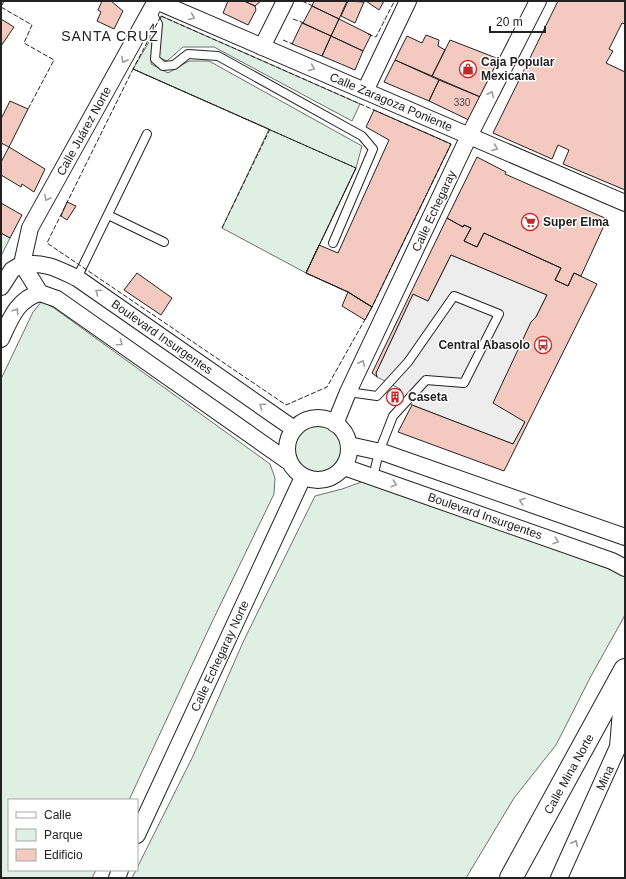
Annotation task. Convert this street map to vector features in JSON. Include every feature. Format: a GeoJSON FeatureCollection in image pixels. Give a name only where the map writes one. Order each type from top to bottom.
{"type":"FeatureCollection","features":[{"type":"Feature","properties":{"kind":"street"},"geometry":{"type":"LineString","coordinates":[[262,47],[285,1]]}},
{"type":"Feature","properties":{"kind":"street"},"geometry":{"type":"LineString","coordinates":[[365,91],[408,1]]}},
{"type":"Feature","properties":{"kind":"street","name":"Calle Echegaray"},"geometry":{"type":"LineString","coordinates":[[335,424],[348,392],[469,136],[538,1]]}},
{"type":"Feature","properties":{"kind":"street","name":"Calle Zaragoza Poniente"},"geometry":{"type":"LineString","coordinates":[[155,4],[262,47],[625,203]]}},
{"type":"Feature","properties":{"kind":"street","name":"Calle Juárez Norte"},"geometry":{"type":"LineString","coordinates":[[22,264],[30,228],[155,4]]}},
{"type":"Feature","properties":{"kind":"street","name":"Boulevard Insurgentes"},"geometry":{"type":"LineString","coordinates":[[22,264],[37,262],[53,267],[77,278],[294,429]]}},
{"type":"Feature","properties":{"kind":"street"},"geometry":{"type":"LineString","coordinates":[[1,287],[12,270],[22,264],[40,293]]}},
{"type":"Feature","properties":{"kind":"street"},"geometry":{"type":"LineString","coordinates":[[1,339],[15,310],[29,296],[40,293],[57,299],[289,462],[295,471],[303,477],[318,480],[333,477],[344,467],[348,456],[349,445],[344,433],[335,424],[321,419],[307,420],[294,429],[287,445],[289,462]]}},
{"type":"Feature","properties":{"kind":"street"},"geometry":{"type":"LineString","coordinates":[[349,445],[379,452],[625,537]]}},
{"type":"Feature","properties":{"kind":"street","name":"Boulevard Insurgentes"},"geometry":{"type":"LineString","coordinates":[[344,467],[612,561],[625,568]]}},
{"type":"Feature","properties":{"kind":"street","name":"Calle Echegaray Norte"},"geometry":{"type":"LineString","coordinates":[[138,832],[303,477]]}},
{"type":"Feature","properties":{"kind":"street","name":"Mina"},"geometry":{"type":"LineString","coordinates":[[559,878],[622,749],[625,670]]}},
{"type":"Feature","properties":{"kind":"street","name":"Calle Mina Norte"},"geometry":{"type":"LineString","coordinates":[[510,878],[625,670]]}},
{"type":"Feature","properties":{"kind":"lane"},"geometry":{"type":"LineString","coordinates":[[155,4],[158,24],[155,59],[163,66],[174,65],[188,54],[218,56],[362,136],[373,149],[333,243]]}},
{"type":"Feature","properties":{"kind":"lane"},"geometry":{"type":"LineString","coordinates":[[77,278],[147,134]]}},
{"type":"Feature","properties":{"kind":"lane"},"geometry":{"type":"LineString","coordinates":[[108,215],[164,242]]}},
{"type":"Feature","properties":{"kind":"lane"},"geometry":{"type":"LineString","coordinates":[[348,392],[377,396],[408,362],[454,296],[499,314],[464,384],[426,380],[393,416],[379,452],[373,477]]}},
{"type":"Feature","properties":{"kind":"green space"},"geometry":{"type":"Polygon","coordinates":[[[161,16],[360,104],[352,121],[214,47],[183,47],[167,61],[157,57],[161,16]]]}},
{"type":"Feature","properties":{"kind":"green space"},"geometry":{"type":"Polygon","coordinates":[[[152,37],[151,64],[168,73],[189,61],[209,61],[362,146],[356,168],[306,273],[222,228],[269,129],[133,69],[152,37]]]}},
{"type":"Feature","properties":{"kind":"green space"},"geometry":{"type":"Polygon","coordinates":[[[1,233],[10,238],[1,256],[1,233]]]}},
{"type":"Feature","properties":{"kind":"green space"},"geometry":{"type":"Polygon","coordinates":[[[42,301],[54,308],[270,464],[275,478],[274,494],[212,622],[129,799],[8,799],[8,871],[96,871],[92,878],[1,878],[1,379],[33,312],[42,301]]]}},
{"type":"Feature","properties":{"kind":"green space"},"geometry":{"type":"Polygon","coordinates":[[[312,424],[322,424],[335,431],[342,444],[342,454],[335,467],[322,474],[312,474],[303,470],[296,463],[292,454],[292,444],[296,435],[303,428],[312,424]]]}},
{"type":"Feature","properties":{"kind":"green space"},"geometry":{"type":"Polygon","coordinates":[[[367,480],[497,526],[625,575],[625,615],[591,676],[556,745],[514,798],[466,878],[132,878],[136,871],[138,871],[138,866],[193,756],[244,640],[315,496],[342,489],[367,480]]]}},
{"type":"Feature","properties":{"kind":"shaded area"},"geometry":{"type":"Polygon","coordinates":[[[451,255],[547,295],[536,317],[525,422],[513,444],[412,405],[403,398],[400,389],[377,377],[376,373],[413,294],[428,301],[451,255]]]}},
{"type":"Feature","properties":{"kind":"building"},"geometry":{"type":"Polygon","coordinates":[[[102,1],[111,1],[123,11],[114,29],[97,21],[101,12],[98,10],[102,1]]]}},
{"type":"Feature","properties":{"kind":"building"},"geometry":{"type":"Polygon","coordinates":[[[228,1],[244,1],[255,6],[256,10],[248,25],[223,13],[228,1]]]}},
{"type":"Feature","properties":{"kind":"building"},"geometry":{"type":"Polygon","coordinates":[[[244,1],[261,1],[255,6],[244,1]]]}},
{"type":"Feature","properties":{"kind":"building"},"geometry":{"type":"Polygon","coordinates":[[[314,1],[347,1],[339,19],[312,6],[314,1]]]}},
{"type":"Feature","properties":{"kind":"building"},"geometry":{"type":"Polygon","coordinates":[[[348,1],[364,2],[355,23],[341,16],[348,1]]]}},
{"type":"Feature","properties":{"kind":"building"},"geometry":{"type":"Polygon","coordinates":[[[366,1],[384,1],[379,10],[366,1]]]}},
{"type":"Feature","properties":{"kind":"building"},"geometry":{"type":"Polygon","coordinates":[[[558,1],[625,1],[625,24],[622,23],[609,49],[613,51],[606,63],[625,72],[625,190],[563,164],[569,150],[558,145],[552,159],[493,133],[558,1]]]}},
{"type":"Feature","properties":{"kind":"building"},"geometry":{"type":"Polygon","coordinates":[[[312,6],[339,19],[331,36],[303,23],[312,6]]]}},
{"type":"Feature","properties":{"kind":"building"},"geometry":{"type":"Polygon","coordinates":[[[1,19],[14,27],[1,46],[1,19]]]}},
{"type":"Feature","properties":{"kind":"building"},"geometry":{"type":"Polygon","coordinates":[[[339,19],[371,35],[363,51],[331,36],[339,19]]]}},
{"type":"Feature","properties":{"kind":"building"},"geometry":{"type":"Polygon","coordinates":[[[302,23],[331,36],[322,56],[292,44],[302,23]]]}},
{"type":"Feature","properties":{"kind":"building"},"geometry":{"type":"Polygon","coordinates":[[[426,35],[439,40],[438,46],[445,50],[432,76],[395,60],[407,36],[422,43],[426,35]]]}},
{"type":"Feature","properties":{"kind":"building"},"geometry":{"type":"Polygon","coordinates":[[[331,36],[363,51],[355,70],[322,56],[331,36]]]}},
{"type":"Feature","properties":{"kind":"building","name":"Caja Popular Mexicana"},"geometry":{"type":"Polygon","coordinates":[[[450,40],[504,61],[485,99],[432,76],[450,40]]]}},
{"type":"Feature","properties":{"kind":"building"},"geometry":{"type":"Polygon","coordinates":[[[395,60],[439,80],[429,101],[384,82],[395,60]]]}},
{"type":"Feature","properties":{"kind":"building"},"geometry":{"type":"Polygon","coordinates":[[[439,80],[485,99],[473,122],[429,101],[439,80]]]}},
{"type":"Feature","properties":{"kind":"building"},"geometry":{"type":"Polygon","coordinates":[[[10,101],[28,109],[9,147],[1,143],[1,119],[10,101]]]}},
{"type":"Feature","properties":{"kind":"building"},"geometry":{"type":"Polygon","coordinates":[[[374,110],[451,144],[372,307],[348,292],[306,273],[319,245],[338,253],[389,140],[366,127],[374,110]]]}},
{"type":"Feature","properties":{"kind":"building"},"geometry":{"type":"Polygon","coordinates":[[[9,147],[45,169],[34,192],[22,184],[21,187],[1,175],[1,162],[9,147]]]}},
{"type":"Feature","properties":{"kind":"building","name":"Super Elma"},"geometry":{"type":"Polygon","coordinates":[[[477,157],[506,172],[505,174],[607,219],[581,276],[574,273],[568,286],[555,280],[561,268],[484,233],[477,247],[464,241],[471,228],[464,225],[463,227],[447,218],[477,157]]]}},
{"type":"Feature","properties":{"kind":"building"},"geometry":{"type":"Polygon","coordinates":[[[67,202],[76,206],[67,220],[61,216],[67,202]]]}},
{"type":"Feature","properties":{"kind":"building"},"geometry":{"type":"Polygon","coordinates":[[[1,203],[22,215],[10,238],[1,233],[1,203]]]}},
{"type":"Feature","properties":{"kind":"building","name":"Central Abasolo"},"geometry":{"type":"Polygon","coordinates":[[[447,218],[463,227],[464,225],[471,228],[464,241],[477,247],[484,233],[561,268],[555,280],[568,286],[574,273],[597,284],[504,471],[398,432],[412,405],[513,444],[525,422],[493,403],[531,322],[536,317],[547,295],[451,255],[428,301],[413,294],[376,373],[377,377],[372,373],[447,218]]]}},
{"type":"Feature","properties":{"kind":"building"},"geometry":{"type":"Polygon","coordinates":[[[137,273],[172,298],[161,315],[124,290],[137,273]]]}},
{"type":"Feature","properties":{"kind":"building"},"geometry":{"type":"Polygon","coordinates":[[[348,292],[372,307],[365,320],[342,306],[348,292]]]}},
{"type":"Feature","properties":{"kind":"building","name":"Caseta"},"geometry":{"type":"Polygon","coordinates":[[[400,389],[403,398],[391,403],[387,396],[400,389]]]}},
{"type":"Feature","properties":{"kind":"fence"},"geometry":{"type":"LineString","coordinates":[[4,1],[1,7],[32,25],[24,43],[54,60],[27,111]]}},
{"type":"Feature","properties":{"kind":"fence"},"geometry":{"type":"LineString","coordinates":[[302,1],[315,7]]}},
{"type":"Feature","properties":{"kind":"fence"},"geometry":{"type":"LineString","coordinates":[[368,34],[376,37],[394,2],[393,1]]}},
{"type":"Feature","properties":{"kind":"fence"},"geometry":{"type":"LineString","coordinates":[[161,16],[451,144],[372,307],[348,292],[306,273],[356,168],[133,69],[161,16]]}},
{"type":"Feature","properties":{"kind":"fence"},"geometry":{"type":"LineString","coordinates":[[293,19],[304,23]]}},
{"type":"Feature","properties":{"kind":"fence"},"geometry":{"type":"LineString","coordinates":[[283,40],[295,45]]}},
{"type":"Feature","properties":{"kind":"fence"},"geometry":{"type":"LineString","coordinates":[[133,69],[356,168],[306,273],[348,292],[372,307],[327,387],[286,405],[47,243],[133,69]]}},
{"type":"Feature","properties":{"kind":"fence"},"geometry":{"type":"LineString","coordinates":[[222,228],[270,129]]}},
{"type":"Feature","properties":{"kind":"place","name":"Caja Popular Mexicana"},"geometry":{"type":"Point","coordinates":[468,69]}},
{"type":"Feature","properties":{"kind":"place","name":"Super Elma"},"geometry":{"type":"Point","coordinates":[530,222]}},
{"type":"Feature","properties":{"kind":"place","name":"Central Abasolo"},"geometry":{"type":"Point","coordinates":[543,345]}},
{"type":"Feature","properties":{"kind":"place","name":"Caseta"},"geometry":{"type":"Point","coordinates":[395,397]}},
{"type":"Feature","properties":{"kind":"district","name":"SANTA CRUZ"},"geometry":{"type":"Point","coordinates":[110,36]}}]}
